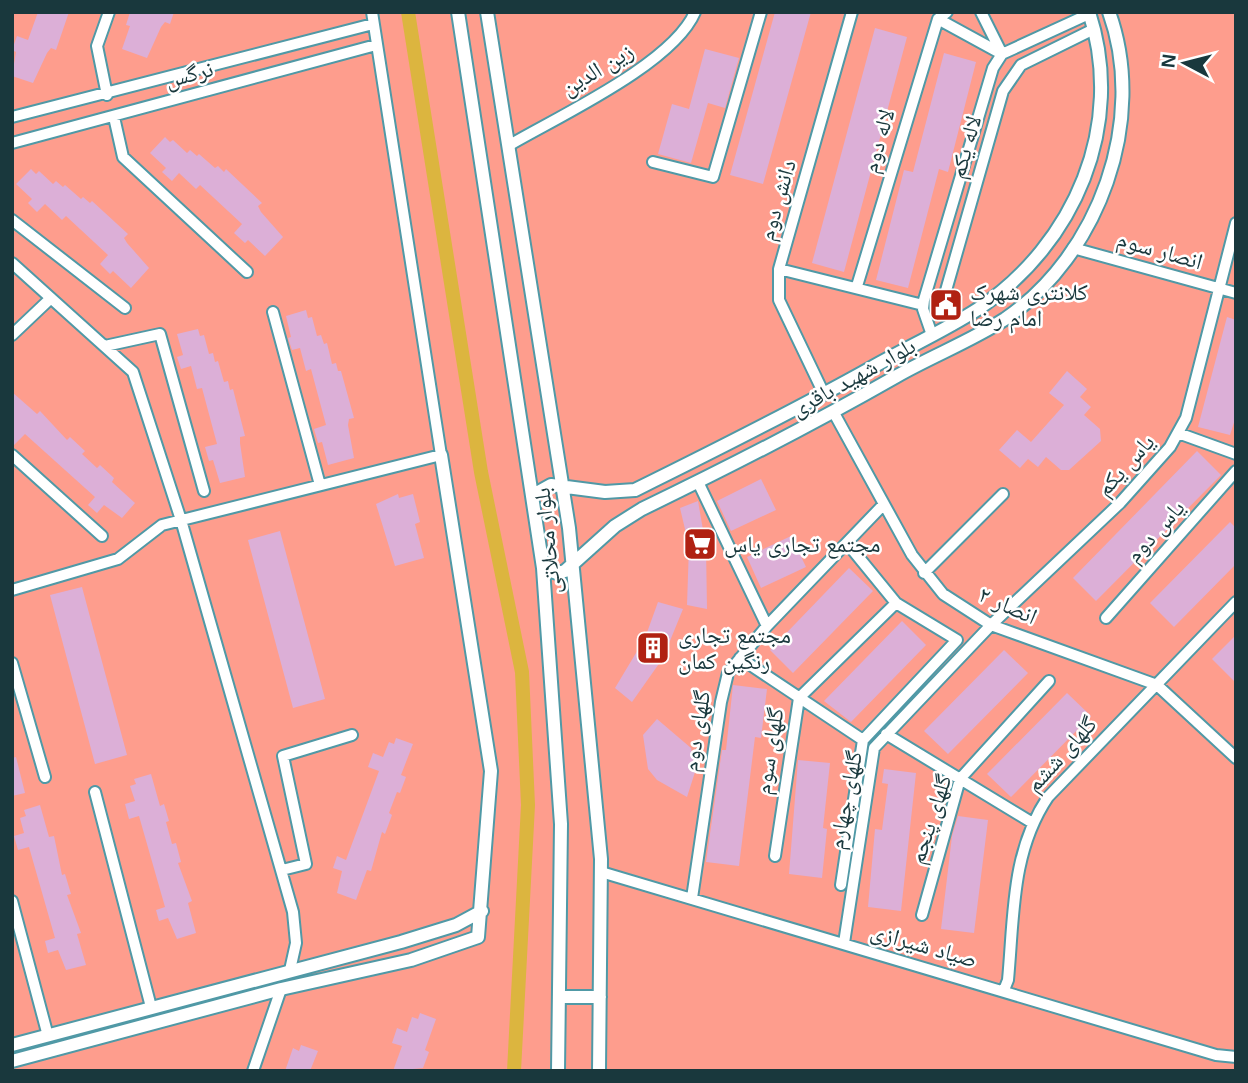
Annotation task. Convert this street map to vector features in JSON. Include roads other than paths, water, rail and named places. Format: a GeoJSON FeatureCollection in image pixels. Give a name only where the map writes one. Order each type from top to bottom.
{"type":"FeatureCollection","features":[{"type":"Feature","properties":{"kind":"street"},"geometry":{"type":"LineString","coordinates":[[107,94],[97,46],[108,12]]}},
{"type":"Feature","properties":{"kind":"street","name":"بلوار محلاتی"},"geometry":{"type":"LineString","coordinates":[[458,12],[542,568],[561,824],[558,1071]]}},
{"type":"Feature","properties":{"kind":"street","name":"بلوار محلاتی"},"geometry":{"type":"LineString","coordinates":[[487,12],[564,488],[601,872],[599,1071]]}},
{"type":"Feature","properties":{"kind":"street","name":"زین الدین"},"geometry":{"type":"LineString","coordinates":[[508,146],[632,74],[667,49],[695,12]]}},
{"type":"Feature","properties":{"kind":"street"},"geometry":{"type":"LineString","coordinates":[[653,162],[713,177],[761,12]]}},
{"type":"Feature","properties":{"kind":"street","name":"دانش دوم"},"geometry":{"type":"LineString","coordinates":[[824,394],[779,300],[779,269],[852,12]]}},
{"type":"Feature","properties":{"kind":"street"},"geometry":{"type":"LineString","coordinates":[[981,12],[1002,54]]}},
{"type":"Feature","properties":{"kind":"street","name":"بلوار شهید باقری"},"geometry":{"type":"LineString","coordinates":[[571,565],[615,526],[642,509],[835,413],[1005,318],[1041,286],[1073,248],[1106,187],[1115,155],[1121,111],[1122,67],[1109,12]]}},
{"type":"Feature","properties":{"kind":"street"},"geometry":{"type":"LineString","coordinates":[[932,335],[923,305],[988,81],[1002,54],[1089,13]]}},
{"type":"Feature","properties":{"kind":"street","name":"بلوار شهید باقری"},"geometry":{"type":"LineString","coordinates":[[533,495],[551,485],[605,492],[635,490],[824,394],[952,325],[979,308],[1037,258],[1077,200],[1093,156],[1100,106],[1101,59],[1089,13]]}},
{"type":"Feature","properties":{"kind":"street"},"geometry":{"type":"LineString","coordinates":[[943,16],[1002,54]]}},
{"type":"Feature","properties":{"kind":"street","name":"لاله دوم"},"geometry":{"type":"LineString","coordinates":[[858,286],[943,16]]}},
{"type":"Feature","properties":{"kind":"street"},"geometry":{"type":"LineString","coordinates":[[12,1061],[281,989],[411,960],[478,937],[491,771],[372,18]]}},
{"type":"Feature","properties":{"kind":"street","name":"نرگس"},"geometry":{"type":"LineString","coordinates":[[12,117],[107,94],[372,18]]}},
{"type":"Feature","properties":{"kind":"street","name":"لاله یکم"},"geometry":{"type":"LineString","coordinates":[[952,325],[946,294],[1003,91],[1021,65],[1094,29]]}},
{"type":"Feature","properties":{"kind":"street","name":"نرگس"},"geometry":{"type":"LineString","coordinates":[[12,142],[114,117],[376,45]]}},
{"type":"Feature","properties":{"kind":"street"},"geometry":{"type":"LineString","coordinates":[[114,117],[122,157],[247,271]]}},
{"type":"Feature","properties":{"kind":"street"},"geometry":{"type":"LineString","coordinates":[[12,220],[125,308]]}},
{"type":"Feature","properties":{"kind":"street","name":"یاس یکم"},"geometry":{"type":"LineString","coordinates":[[991,625],[1120,503],[1178,433],[1186,418],[1217,288],[1236,223]]}},
{"type":"Feature","properties":{"kind":"street","name":"انصار سوم"},"geometry":{"type":"LineString","coordinates":[[1073,248],[1236,293]]}},
{"type":"Feature","properties":{"kind":"street"},"geometry":{"type":"LineString","coordinates":[[12,263],[133,372],[181,520],[282,870],[293,912],[296,943],[290,970]]}},
{"type":"Feature","properties":{"kind":"street"},"geometry":{"type":"LineString","coordinates":[[779,269],[858,286],[923,305]]}},
{"type":"Feature","properties":{"kind":"street"},"geometry":{"type":"LineString","coordinates":[[12,335],[51,298]]}},
{"type":"Feature","properties":{"kind":"street"},"geometry":{"type":"LineString","coordinates":[[273,312],[320,485]]}},
{"type":"Feature","properties":{"kind":"street"},"geometry":{"type":"LineString","coordinates":[[105,346],[160,334],[204,491]]}},
{"type":"Feature","properties":{"kind":"street"},"geometry":{"type":"LineString","coordinates":[[824,394],[835,413]]}},
{"type":"Feature","properties":{"kind":"street","name":"انصار ۲"},"geometry":{"type":"LineString","coordinates":[[835,413],[924,573],[959,606],[991,625],[1157,685],[1236,758]]}},
{"type":"Feature","properties":{"kind":"street"},"geometry":{"type":"LineString","coordinates":[[1178,433],[1236,454]]}},
{"type":"Feature","properties":{"kind":"street"},"geometry":{"type":"LineString","coordinates":[[12,590],[118,559],[162,525],[441,455]]}},
{"type":"Feature","properties":{"kind":"street"},"geometry":{"type":"LineString","coordinates":[[12,456],[102,537]]}},
{"type":"Feature","properties":{"kind":"street","name":"یاس دوم"},"geometry":{"type":"LineString","coordinates":[[1106,618],[1236,471]]}},
{"type":"Feature","properties":{"kind":"street"},"geometry":{"type":"LineString","coordinates":[[698,482],[766,626]]}},
{"type":"Feature","properties":{"kind":"street"},"geometry":{"type":"LineString","coordinates":[[924,573],[1003,494]]}},
{"type":"Feature","properties":{"kind":"street","name":"گلهای دوم"},"geometry":{"type":"LineString","coordinates":[[692,898],[721,702],[728,673],[766,626],[884,504]]}},
{"type":"Feature","properties":{"kind":"street"},"geometry":{"type":"LineString","coordinates":[[841,885],[863,740],[957,639],[896,603],[847,543]]}},
{"type":"Feature","properties":{"kind":"street"},"geometry":{"type":"LineString","coordinates":[[542,568],[557,573],[565,571],[571,565]]}},
{"type":"Feature","properties":{"kind":"street","name":"گلهای ششم"},"geometry":{"type":"LineString","coordinates":[[1004,990],[1008,980],[1020,853],[1031,822],[1048,797],[1236,602]]}},
{"type":"Feature","properties":{"kind":"street","name":"گلهای سوم"},"geometry":{"type":"LineString","coordinates":[[775,856],[799,698],[896,603]]}},
{"type":"Feature","properties":{"kind":"street","name":"گلهای چهارم"},"geometry":{"type":"LineString","coordinates":[[844,943],[868,773],[874,748],[991,625]]}},
{"type":"Feature","properties":{"kind":"street"},"geometry":{"type":"LineString","coordinates":[[740,658],[863,740]]}},
{"type":"Feature","properties":{"kind":"street"},"geometry":{"type":"LineString","coordinates":[[12,663],[45,777]]}},
{"type":"Feature","properties":{"kind":"street","name":"گلهای پنجم"},"geometry":{"type":"LineString","coordinates":[[922,915],[960,779],[1049,681]]}},
{"type":"Feature","properties":{"kind":"street"},"geometry":{"type":"LineString","coordinates":[[886,734],[1031,822]]}},
{"type":"Feature","properties":{"kind":"street"},"geometry":{"type":"LineString","coordinates":[[282,870],[306,864],[283,756],[352,735]]}},
{"type":"Feature","properties":{"kind":"street"},"geometry":{"type":"LineString","coordinates":[[95,792],[152,1007]]}},
{"type":"Feature","properties":{"kind":"street","name":"صیاد شیرازی"},"geometry":{"type":"LineString","coordinates":[[601,872],[1216,1055],[1236,1056]]}},
{"type":"Feature","properties":{"kind":"street"},"geometry":{"type":"LineString","coordinates":[[12,901],[48,1036]]}},
{"type":"Feature","properties":{"kind":"street"},"geometry":{"type":"LineString","coordinates":[[12,1045],[456,925],[482,911]]}},
{"type":"Feature","properties":{"kind":"street"},"geometry":{"type":"LineString","coordinates":[[253,1071],[281,989]]}},
{"type":"Feature","properties":{"kind":"street"},"geometry":{"type":"LineString","coordinates":[[559,997],[600,997]]}},
{"type":"Feature","properties":{"kind":"waterway"},"geometry":{"type":"LineString","coordinates":[[408,12],[481,472],[522,672],[528,805],[514,1071]]}},
{"type":"Feature","properties":{"kind":"place","name":"کلانتری شهرک امام رضا"},"geometry":{"type":"Point","coordinates":[946,305]}},
{"type":"Feature","properties":{"kind":"place","name":"مجتمع تجاری یاس"},"geometry":{"type":"Point","coordinates":[700,544]}},
{"type":"Feature","properties":{"kind":"place","name":"مجتمع تجاری رنگین کمان"},"geometry":{"type":"Point","coordinates":[653,648]}}]}
